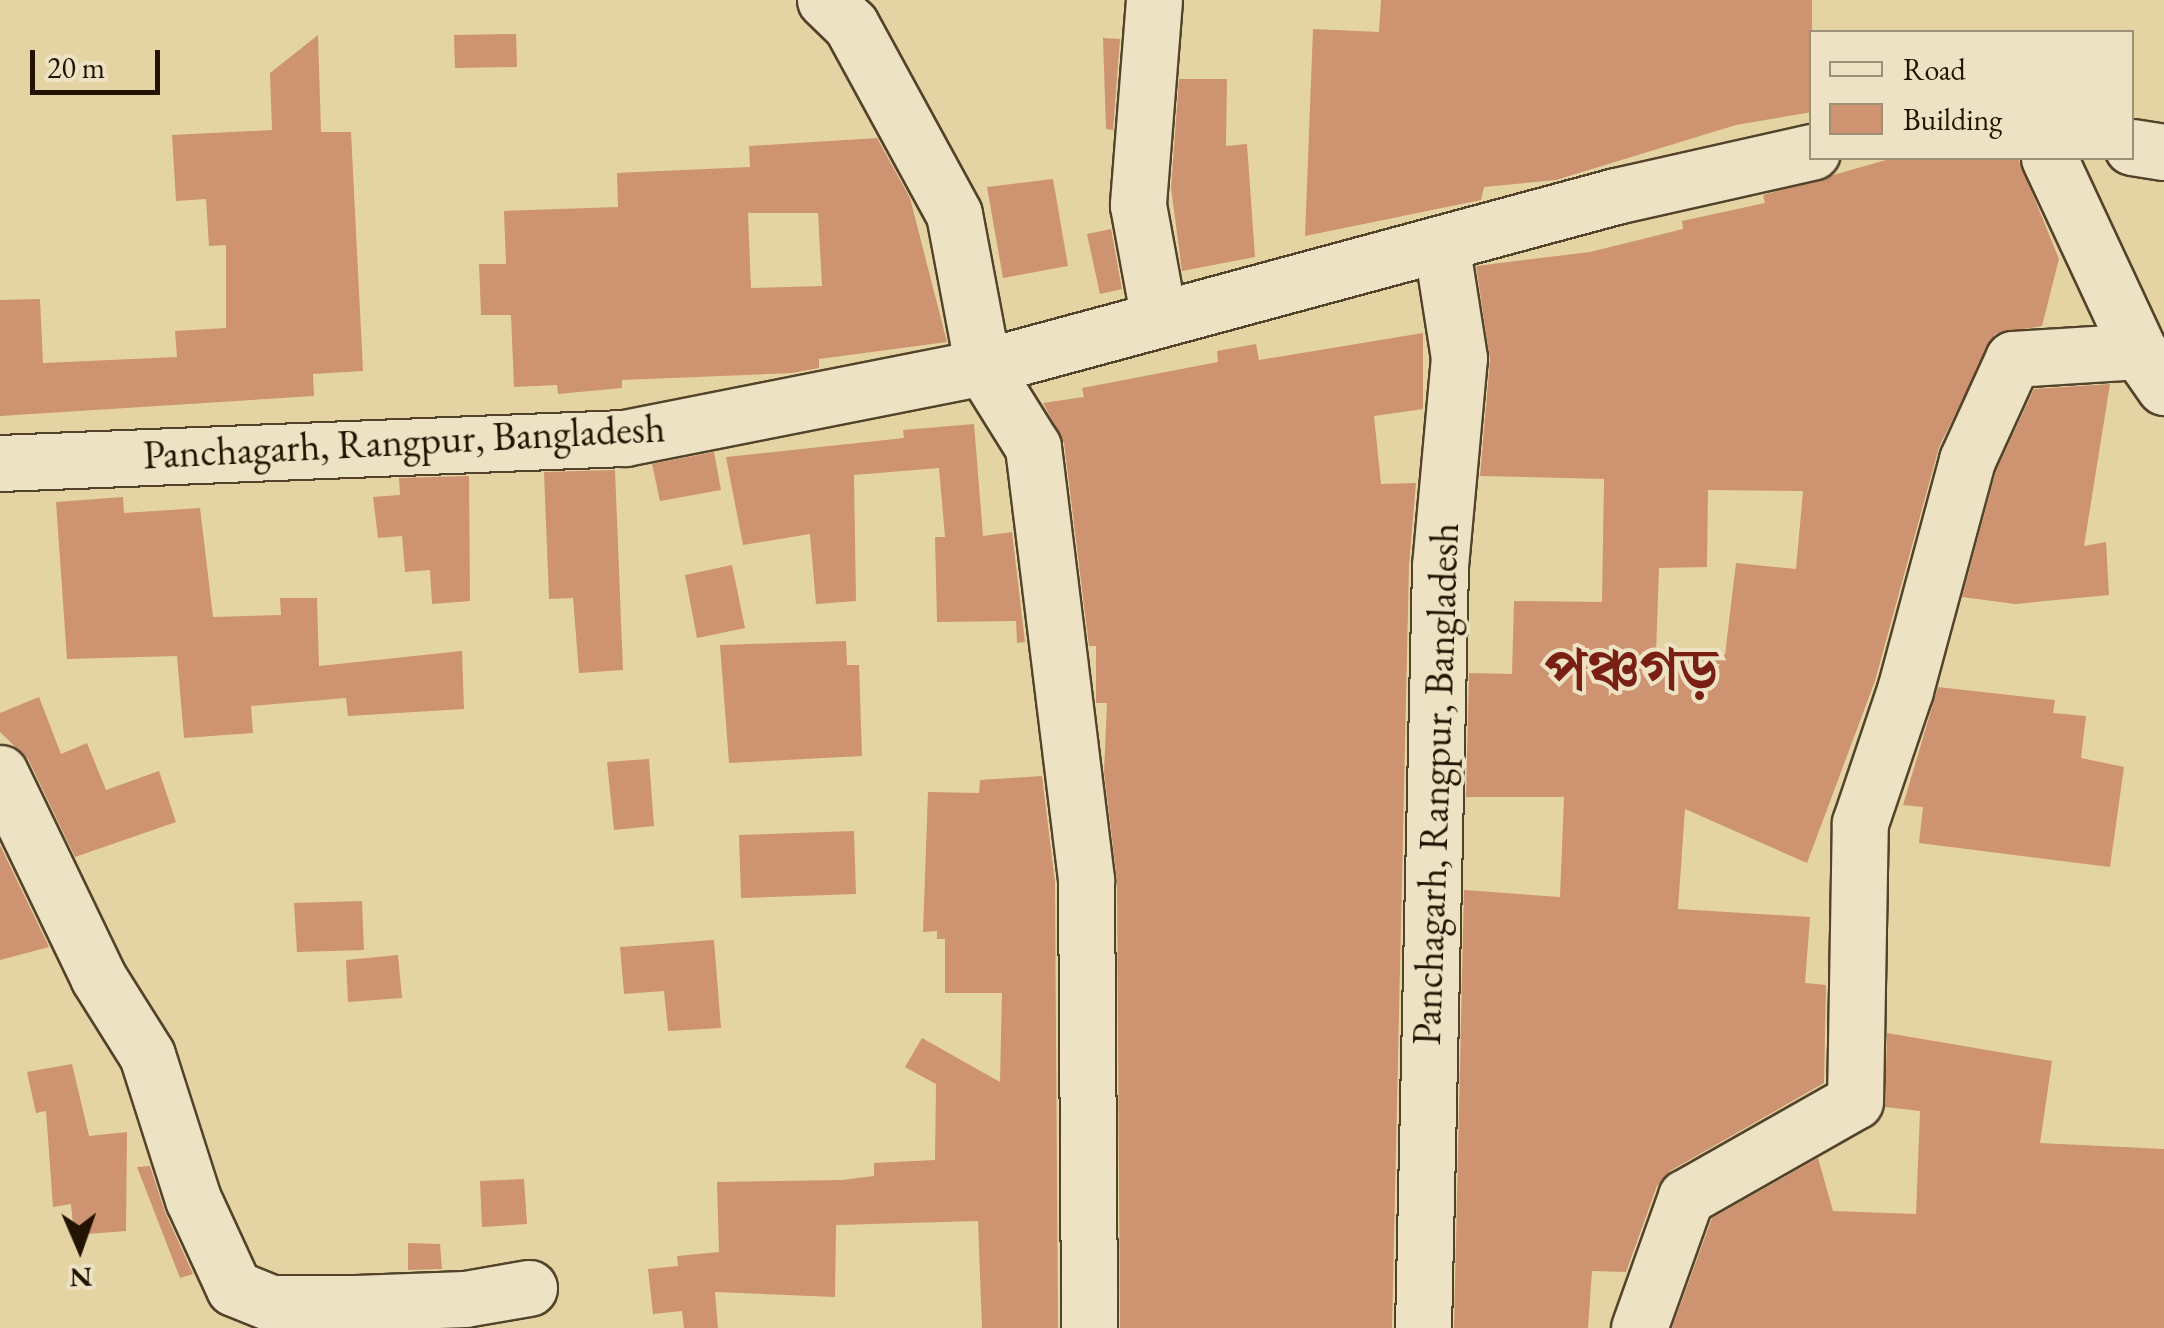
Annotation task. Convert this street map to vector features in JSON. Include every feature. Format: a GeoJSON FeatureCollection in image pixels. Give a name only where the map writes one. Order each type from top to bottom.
{"type":"FeatureCollection","features":[{"type":"Feature","properties":{"kind":"street"},"geometry":{"type":"LineString","coordinates":[[825,0],[850,25],[954,214],[983,367],[1033,447],[1086,880],[1089,1328]]}},
{"type":"Feature","properties":{"kind":"street"},"geometry":{"type":"LineString","coordinates":[[1154,0],[1138,205],[1160,319]]}},
{"type":"Feature","properties":{"kind":"street"},"geometry":{"type":"LineString","coordinates":[[2134,147],[2164,152]]}},
{"type":"Feature","properties":{"kind":"street","name":"Panchagarh, Rangpur, Bangladesh"},"geometry":{"type":"LineString","coordinates":[[0,462],[625,438],[983,367],[1441,243],[1809,153]]}},
{"type":"Feature","properties":{"kind":"street"},"geometry":{"type":"LineString","coordinates":[[2050,160],[2152,369]]}},
{"type":"Feature","properties":{"kind":"street","name":"Panchagarh, Rangpur, Bangladesh"},"geometry":{"type":"LineString","coordinates":[[1424,1328],[1440,566],[1459,358],[1441,243]]}},
{"type":"Feature","properties":{"kind":"street"},"geometry":{"type":"LineString","coordinates":[[1639,1328],[1686,1196],[1855,1101],[1860,823],[1905,690],[1967,460],[2013,359],[2152,369]]}},
{"type":"Feature","properties":{"kind":"street"},"geometry":{"type":"LineString","coordinates":[[0,773],[98,976],[147,1055],[193,1199],[234,1288],[271,1302],[356,1303],[465,1299],[529,1288]]}},
{"type":"Feature","properties":{"kind":"building"},"geometry":{"type":"Polygon","coordinates":[[[1381,0],[1812,0],[1809,113],[1736,125],[1556,180],[1484,187],[1481,200],[1305,236],[1313,29],[1379,32],[1381,0]]]}},
{"type":"Feature","properties":{"kind":"building"},"geometry":{"type":"Polygon","coordinates":[[[516,34],[517,67],[455,68],[454,35],[516,34]]]}},
{"type":"Feature","properties":{"kind":"building"},"geometry":{"type":"Polygon","coordinates":[[[318,35],[321,132],[351,132],[363,371],[313,374],[314,396],[0,416],[0,300],[40,299],[43,363],[177,357],[175,331],[226,328],[226,245],[209,246],[206,199],[176,201],[172,135],[272,130],[270,73],[318,35]]]}},
{"type":"Feature","properties":{"kind":"building"},"geometry":{"type":"Polygon","coordinates":[[[1103,38],[1120,39],[1113,130],[1106,129],[1103,38]]]}},
{"type":"Feature","properties":{"kind":"building"},"geometry":{"type":"Polygon","coordinates":[[[1179,79],[1227,79],[1226,146],[1247,144],[1255,257],[1182,271],[1171,188],[1179,79]]]}},
{"type":"Feature","properties":{"kind":"building"},"geometry":{"type":"Polygon","coordinates":[[[877,138],[910,198],[947,342],[819,359],[819,368],[792,373],[622,380],[622,388],[558,394],[557,385],[514,387],[511,315],[481,315],[479,264],[506,264],[504,211],[618,207],[617,173],[750,167],[749,146],[877,138]],[[748,213],[751,288],[822,286],[818,213],[748,213]]]}},
{"type":"Feature","properties":{"kind":"building"},"geometry":{"type":"Polygon","coordinates":[[[1886,160],[2019,160],[2059,259],[2042,326],[1995,334],[1939,447],[1875,681],[1807,863],[1685,809],[1678,909],[1810,917],[1805,983],[1826,985],[1824,1083],[1670,1171],[1657,1186],[1626,1272],[1592,1271],[1588,1328],[1454,1328],[1464,890],[1560,897],[1564,797],[1466,797],[1469,673],[1512,674],[1514,601],[1602,602],[1604,479],[1480,476],[1490,360],[1476,266],[1590,252],[1683,229],[1682,221],[1765,203],[1763,195],[1886,160]],[[1708,490],[1707,567],[1659,568],[1656,653],[1725,655],[1736,563],[1796,569],[1803,491],[1708,490]]]}},
{"type":"Feature","properties":{"kind":"building"},"geometry":{"type":"Polygon","coordinates":[[[1053,179],[1068,266],[1003,278],[987,187],[1053,179]]]}},
{"type":"Feature","properties":{"kind":"building"},"geometry":{"type":"Polygon","coordinates":[[[1111,229],[1122,289],[1100,294],[1087,234],[1111,229]]]}},
{"type":"Feature","properties":{"kind":"building"},"geometry":{"type":"Polygon","coordinates":[[[1423,333],[1423,409],[1374,416],[1381,484],[1416,483],[1409,565],[1392,1328],[1120,1328],[1117,880],[1104,772],[1107,703],[1096,703],[1096,646],[1089,646],[1064,443],[1043,403],[1084,397],[1082,388],[1218,362],[1217,351],[1256,344],[1259,360],[1423,333]]]}},
{"type":"Feature","properties":{"kind":"building"},"geometry":{"type":"Polygon","coordinates":[[[2110,384],[2084,546],[2106,542],[2109,595],[2015,604],[1962,597],[1996,471],[2034,389],[2110,384]]]}},
{"type":"Feature","properties":{"kind":"building"},"geometry":{"type":"Polygon","coordinates":[[[974,424],[983,536],[1012,532],[1025,642],[1017,643],[1016,621],[937,622],[935,537],[945,537],[939,468],[854,475],[856,601],[816,604],[810,534],[743,545],[726,457],[904,438],[903,430],[974,424]]]}},
{"type":"Feature","properties":{"kind":"building"},"geometry":{"type":"Polygon","coordinates":[[[714,452],[721,490],[660,501],[652,464],[714,452]]]}},
{"type":"Feature","properties":{"kind":"building"},"geometry":{"type":"Polygon","coordinates":[[[615,470],[623,670],[579,673],[573,598],[549,599],[544,472],[615,470]]]}},
{"type":"Feature","properties":{"kind":"building"},"geometry":{"type":"Polygon","coordinates":[[[469,476],[470,601],[432,604],[430,570],[405,572],[402,536],[378,538],[373,497],[400,495],[399,478],[469,476]]]}},
{"type":"Feature","properties":{"kind":"building"},"geometry":{"type":"Polygon","coordinates":[[[123,497],[124,513],[200,508],[213,617],[281,615],[280,598],[317,598],[319,666],[462,651],[464,709],[348,716],[346,698],[251,706],[253,733],[184,738],[177,656],[67,659],[56,502],[123,497]]]}},
{"type":"Feature","properties":{"kind":"building"},"geometry":{"type":"Polygon","coordinates":[[[732,565],[745,628],[697,638],[685,575],[732,565]]]}},
{"type":"Feature","properties":{"kind":"building"},"geometry":{"type":"Polygon","coordinates":[[[846,641],[847,665],[859,665],[862,756],[729,763],[720,645],[846,641]]]}},
{"type":"Feature","properties":{"kind":"building"},"geometry":{"type":"Polygon","coordinates":[[[1938,687],[2055,700],[2053,713],[2086,716],[2081,758],[2124,767],[2110,867],[1919,843],[1923,807],[1903,805],[1938,687]]]}},
{"type":"Feature","properties":{"kind":"building"},"geometry":{"type":"Polygon","coordinates":[[[39,697],[61,754],[87,743],[106,790],[159,771],[176,822],[75,857],[28,759],[0,732],[0,713],[39,697]]]}},
{"type":"Feature","properties":{"kind":"building"},"geometry":{"type":"Polygon","coordinates":[[[649,759],[654,826],[614,830],[607,762],[649,759]]]}},
{"type":"Feature","properties":{"kind":"building"},"geometry":{"type":"Polygon","coordinates":[[[1042,776],[1055,882],[1058,1328],[982,1328],[978,1221],[836,1225],[835,1297],[715,1292],[718,1328],[684,1328],[682,1311],[653,1314],[648,1269],[678,1266],[677,1256],[719,1252],[717,1182],[842,1180],[874,1176],[874,1163],[935,1160],[936,1084],[905,1067],[922,1038],[1000,1082],[1002,993],[945,993],[945,939],[937,939],[937,931],[923,932],[928,792],[979,793],[980,780],[1042,776]]]}},
{"type":"Feature","properties":{"kind":"building"},"geometry":{"type":"Polygon","coordinates":[[[854,831],[856,894],[741,898],[739,835],[854,831]]]}},
{"type":"Feature","properties":{"kind":"building"},"geometry":{"type":"Polygon","coordinates":[[[0,845],[49,947],[0,960],[0,845]]]}},
{"type":"Feature","properties":{"kind":"building"},"geometry":{"type":"Polygon","coordinates":[[[362,901],[364,950],[297,952],[294,903],[362,901]]]}},
{"type":"Feature","properties":{"kind":"building"},"geometry":{"type":"Polygon","coordinates":[[[714,940],[721,1028],[668,1031],[664,991],[624,994],[620,947],[714,940]]]}},
{"type":"Feature","properties":{"kind":"building"},"geometry":{"type":"Polygon","coordinates":[[[398,955],[402,998],[348,1002],[346,960],[398,955]]]}},
{"type":"Feature","properties":{"kind":"building"},"geometry":{"type":"Polygon","coordinates":[[[1887,1033],[2052,1061],[2040,1143],[2164,1149],[2164,1328],[1672,1328],[1712,1218],[1818,1158],[1833,1211],[1916,1214],[1920,1111],[1885,1107],[1887,1033]]]}},
{"type":"Feature","properties":{"kind":"building"},"geometry":{"type":"Polygon","coordinates":[[[72,1064],[89,1136],[127,1132],[126,1231],[74,1235],[71,1204],[53,1207],[46,1111],[36,1113],[27,1072],[72,1064]]]}},
{"type":"Feature","properties":{"kind":"building"},"geometry":{"type":"Polygon","coordinates":[[[150,1166],[165,1212],[193,1274],[180,1278],[137,1167],[150,1166]]]}},
{"type":"Feature","properties":{"kind":"building"},"geometry":{"type":"Polygon","coordinates":[[[524,1179],[527,1224],[482,1227],[480,1181],[524,1179]]]}},
{"type":"Feature","properties":{"kind":"building"},"geometry":{"type":"Polygon","coordinates":[[[408,1243],[440,1244],[442,1269],[408,1270],[408,1243]]]}},
{"type":"Feature","properties":{"kind":"district","name":"পঞ্চগড়"},"geometry":{"type":"Point","coordinates":[1631,668]}}]}
